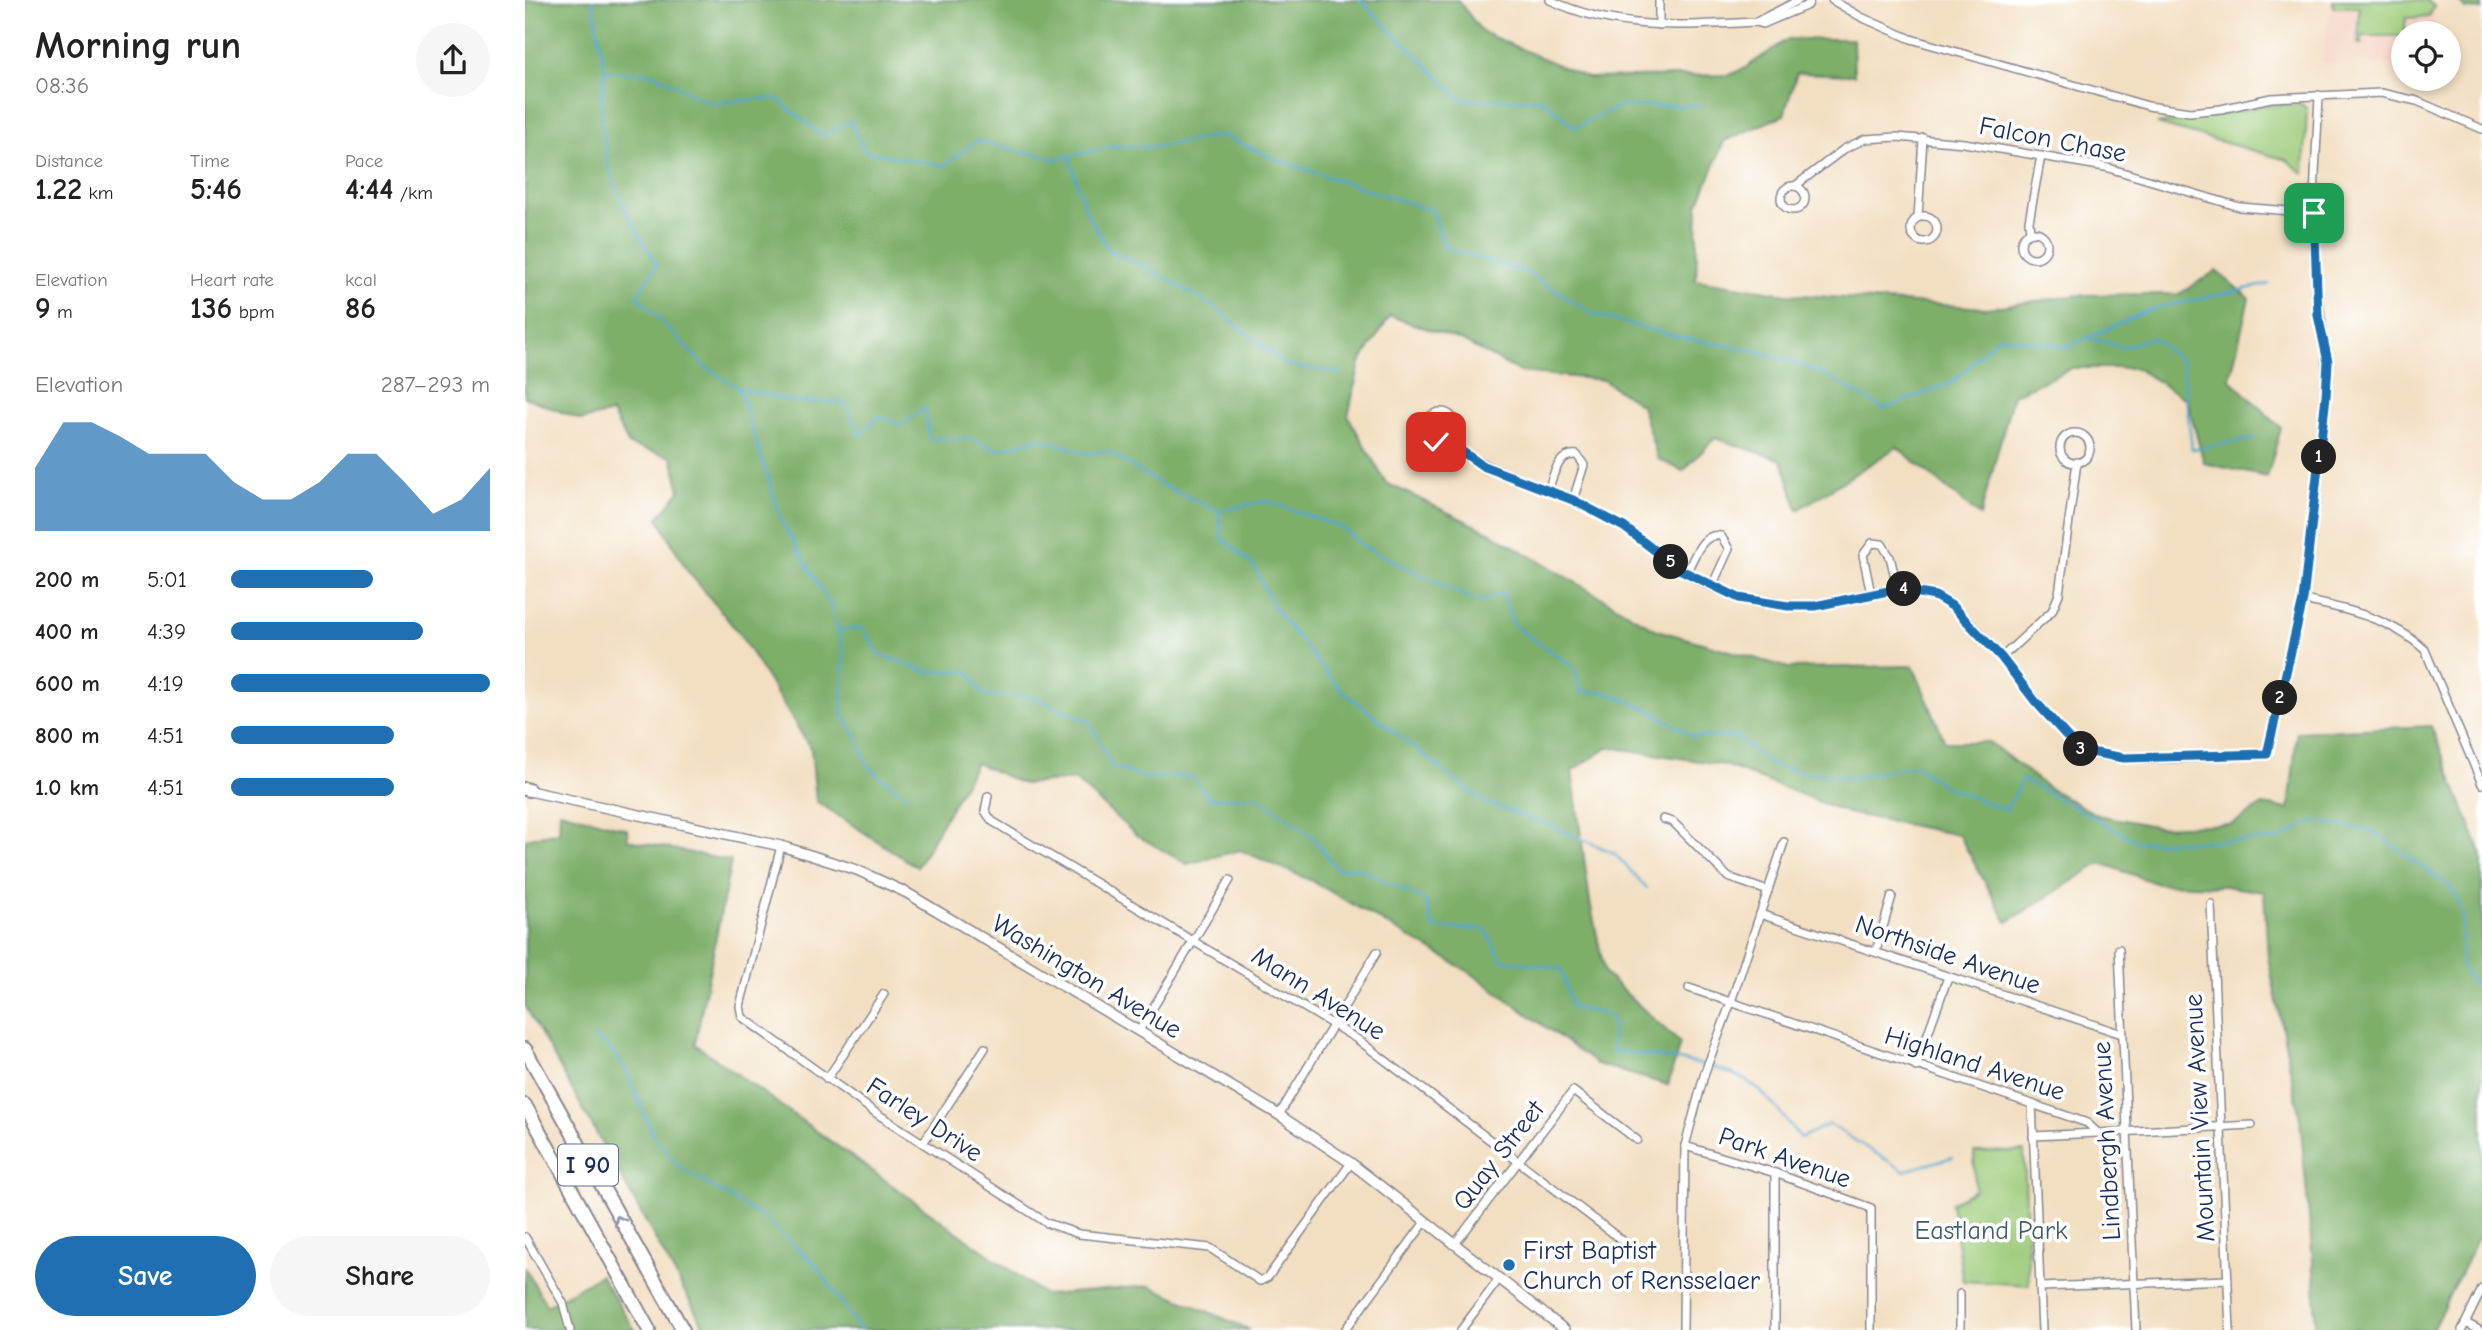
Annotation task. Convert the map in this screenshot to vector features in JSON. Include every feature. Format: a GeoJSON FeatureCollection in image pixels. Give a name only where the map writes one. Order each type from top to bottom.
{"type":"FeatureCollection","features":[{"type":"Feature","properties":{"kind":"highway","name":"I 90"},"geometry":{"type":"LineString","coordinates":[[525,1049],[683,1330]]}},
{"type":"Feature","properties":{"kind":"highway","name":"I 90"},"geometry":{"type":"LineString","coordinates":[[525,1105],[649,1330]]}},
{"type":"Feature","properties":{"kind":"street"},"geometry":{"type":"LineString","coordinates":[[1550,0],[1580,14],[1633,25],[1763,24],[1787,16],[1808,5],[1810,0]]}},
{"type":"Feature","properties":{"kind":"street"},"geometry":{"type":"LineString","coordinates":[[1659,0],[1659,25]]}},
{"type":"Feature","properties":{"kind":"street"},"geometry":{"type":"LineString","coordinates":[[1756,22],[1800,0]]}},
{"type":"Feature","properties":{"kind":"street"},"geometry":{"type":"LineString","coordinates":[[1832,0],[1861,18],[1911,39],[2148,106],[2190,113],[2221,110],[2271,98],[2319,95],[2402,96],[2482,129]]}},
{"type":"Feature","properties":{"kind":"street"},"geometry":{"type":"LineString","coordinates":[[1447,441],[1454,435],[1455,421],[1444,412],[1434,413],[1426,420],[1428,436],[1436,442],[1447,441],[1483,466],[1573,500],[1624,527],[1686,573],[1739,598],[1788,606],[1815,606],[1898,589],[1927,593],[1952,606],[2001,657],[2035,701],[2073,743],[2085,751],[2124,758],[2267,754],[2303,600],[2328,362],[2318,315],[2314,213],[2319,95]]}},
{"type":"Feature","properties":{"kind":"street"},"geometry":{"type":"LineString","coordinates":[[1918,218],[1923,138]]}},
{"type":"Feature","properties":{"kind":"street","name":"Falcon Chase"},"geometry":{"type":"LineString","coordinates":[[1795,186],[1844,149],[1865,139],[1923,138],[2105,167],[2240,207],[2314,213]]}},
{"type":"Feature","properties":{"kind":"street"},"geometry":{"type":"LineString","coordinates":[[2030,232],[2029,221],[2041,156]]}},
{"type":"Feature","properties":{"kind":"street"},"geometry":{"type":"LineString","coordinates":[[2074,433],[2087,439],[2090,449],[2085,458],[2077,462],[2064,457],[2060,449],[2066,437],[2074,433]]}},
{"type":"Feature","properties":{"kind":"street"},"geometry":{"type":"LineString","coordinates":[[1548,490],[1560,460],[1567,455],[1577,454],[1584,465],[1573,500]]}},
{"type":"Feature","properties":{"kind":"street"},"geometry":{"type":"LineString","coordinates":[[2001,657],[2052,611],[2059,594],[2077,462]]}},
{"type":"Feature","properties":{"kind":"street"},"geometry":{"type":"LineString","coordinates":[[1686,573],[1706,539],[1715,535],[1721,536],[1729,549],[1713,586]]}},
{"type":"Feature","properties":{"kind":"street"},"geometry":{"type":"LineString","coordinates":[[1871,594],[1863,555],[1872,544],[1882,544],[1887,550],[1898,589]]}},
{"type":"Feature","properties":{"kind":"street"},"geometry":{"type":"LineString","coordinates":[[2303,600],[2377,620],[2409,635],[2425,650],[2482,785]]}},
{"type":"Feature","properties":{"kind":"street","name":"Washington Avenue"},"geometry":{"type":"LineString","coordinates":[[526,789],[781,846],[857,870],[907,893],[1279,1115],[1351,1163],[1565,1330]]}},
{"type":"Feature","properties":{"kind":"street","name":"Mann Avenue"},"geometry":{"type":"LineString","coordinates":[[988,796],[985,811],[992,821],[1332,1023],[1627,1244]]}},
{"type":"Feature","properties":{"kind":"street"},"geometry":{"type":"LineString","coordinates":[[1663,819],[1673,822],[1728,877],[1768,891]]}},
{"type":"Feature","properties":{"kind":"street"},"geometry":{"type":"LineString","coordinates":[[1683,1330],[1685,1146],[1705,1072],[1784,842]]}},
{"type":"Feature","properties":{"kind":"street","name":"Farley Drive"},"geometry":{"type":"LineString","coordinates":[[781,846],[740,1013],[742,1017],[827,1079],[1055,1227],[1079,1234],[1210,1248],[1260,1281],[1268,1277],[1351,1163]]}},
{"type":"Feature","properties":{"kind":"street"},"geometry":{"type":"LineString","coordinates":[[1139,1031],[1230,880]]}},
{"type":"Feature","properties":{"kind":"street"},"geometry":{"type":"LineString","coordinates":[[1876,951],[1892,896]]}},
{"type":"Feature","properties":{"kind":"street","name":"Mountain View Avenue"},"geometry":{"type":"LineString","coordinates":[[2211,904],[2230,1330]]}},
{"type":"Feature","properties":{"kind":"street","name":"Northside Avenue"},"geometry":{"type":"LineString","coordinates":[[1761,914],[2122,1034]]}},
{"type":"Feature","properties":{"kind":"street","name":"Lindbergh Avenue"},"geometry":{"type":"LineString","coordinates":[[2119,949],[2136,1330]]}},
{"type":"Feature","properties":{"kind":"street"},"geometry":{"type":"LineString","coordinates":[[1279,1115],[1377,952]]}},
{"type":"Feature","properties":{"kind":"street"},"geometry":{"type":"LineString","coordinates":[[1916,1067],[1948,977]]}},
{"type":"Feature","properties":{"kind":"street","name":"Highland Avenue"},"geometry":{"type":"LineString","coordinates":[[1689,988],[2087,1123],[2098,1133]]}},
{"type":"Feature","properties":{"kind":"street"},"geometry":{"type":"LineString","coordinates":[[827,1079],[884,994]]}},
{"type":"Feature","properties":{"kind":"street"},"geometry":{"type":"LineString","coordinates":[[923,1143],[985,1048]]}},
{"type":"Feature","properties":{"kind":"street","name":"Quay Street"},"geometry":{"type":"LineString","coordinates":[[1454,1245],[1573,1091],[1637,1140]]}},
{"type":"Feature","properties":{"kind":"street"},"geometry":{"type":"LineString","coordinates":[[2032,1104],[2042,1330]]}},
{"type":"Feature","properties":{"kind":"street"},"geometry":{"type":"LineString","coordinates":[[2033,1136],[2252,1125]]}},
{"type":"Feature","properties":{"kind":"street","name":"Park Avenue"},"geometry":{"type":"LineString","coordinates":[[1685,1146],[1775,1173],[1871,1208],[1871,1330]]}},
{"type":"Feature","properties":{"kind":"street"},"geometry":{"type":"LineString","coordinates":[[1775,1173],[1775,1330]]}},
{"type":"Feature","properties":{"kind":"street"},"geometry":{"type":"LineString","coordinates":[[1345,1330],[1425,1222]]}},
{"type":"Feature","properties":{"kind":"street"},"geometry":{"type":"LineString","coordinates":[[525,1237],[563,1303],[570,1330]]}},
{"type":"Feature","properties":{"kind":"street"},"geometry":{"type":"LineString","coordinates":[[1461,1330],[1499,1279]]}},
{"type":"Feature","properties":{"kind":"street"},"geometry":{"type":"LineString","coordinates":[[2040,1287],[2228,1280]]}},
{"type":"Feature","properties":{"kind":"street"},"geometry":{"type":"LineString","coordinates":[[2479,1330],[2464,1327],[2482,1289]]}},
{"type":"Feature","properties":{"kind":"street"},"geometry":{"type":"LineString","coordinates":[[1960,1294],[1960,1330]]}},
{"type":"Feature","properties":{"kind":"shaded area"},"geometry":{"type":"Polygon","coordinates":[[[2331,0],[2426,0],[2434,6],[2435,21],[2391,21],[2391,64],[2323,63],[2331,0]]]}},
{"type":"Feature","properties":{"kind":"green space"},"geometry":{"type":"Polygon","coordinates":[[[525,0],[1458,0],[1482,32],[1588,78],[1729,75],[1745,68],[1788,39],[1853,39],[1854,75],[1797,73],[1784,115],[1724,141],[1698,205],[1696,280],[1786,294],[1986,308],[2080,295],[2179,294],[2216,271],[2249,298],[2230,379],[2281,428],[2267,477],[2204,463],[2187,400],[2136,368],[2072,368],[2013,395],[1980,516],[1897,447],[1798,510],[1782,460],[1715,438],[1683,471],[1658,459],[1641,405],[1603,380],[1520,372],[1463,341],[1390,316],[1360,363],[1348,416],[1386,483],[1491,533],[1657,630],[1789,668],[1913,666],[1945,742],[1989,742],[2048,788],[2097,815],[2159,827],[2232,824],[2263,805],[2289,809],[2297,732],[2431,726],[2482,855],[2482,1230],[2432,1330],[2315,1330],[2315,1284],[2300,1118],[2268,957],[2264,892],[2224,886],[2158,884],[2101,863],[2007,922],[1959,835],[1848,813],[1725,765],[1609,747],[1572,771],[1590,902],[1605,974],[1680,1043],[1668,1085],[1597,1064],[1471,973],[1312,881],[1240,850],[1187,864],[1136,835],[1075,780],[1023,784],[976,763],[917,867],[816,801],[811,749],[739,633],[686,569],[658,518],[680,491],[672,457],[629,445],[612,413],[581,420],[525,397],[525,0]]]}},
{"type":"Feature","properties":{"kind":"green space"},"geometry":{"type":"Polygon","coordinates":[[[2333,0],[2426,0],[2434,6],[2429,17],[2391,21],[2391,36],[2362,36],[2362,44],[2358,44],[2359,7],[2333,7],[2333,0]]]}},
{"type":"Feature","properties":{"kind":"green space"},"geometry":{"type":"Polygon","coordinates":[[[2458,0],[2482,0],[2482,10],[2465,9],[2458,0]]]}},
{"type":"Feature","properties":{"kind":"green space"},"geometry":{"type":"Polygon","coordinates":[[[2302,104],[2307,109],[2304,174],[2287,160],[2157,124],[2205,118],[2266,105],[2302,104]]]}},
{"type":"Feature","properties":{"kind":"green space"},"geometry":{"type":"Polygon","coordinates":[[[560,811],[627,829],[628,840],[731,861],[695,1044],[1045,1295],[1150,1286],[1250,1330],[706,1330],[525,1005],[525,839],[559,832],[560,811]]]}},
{"type":"Feature","properties":{"kind":"green space","name":"Eastland Park"},"geometry":{"type":"Polygon","coordinates":[[[2024,1151],[2029,1285],[1963,1281],[1951,1203],[1975,1190],[1974,1152],[2024,1151]]]}},
{"type":"Feature","properties":{"kind":"green space"},"geometry":{"type":"Polygon","coordinates":[[[525,1268],[547,1306],[600,1275],[635,1330],[525,1330],[525,1268]]]}},
{"type":"Feature","properties":{"kind":"waterway"},"geometry":{"type":"LineString","coordinates":[[593,0],[605,71],[655,74],[709,103],[776,98],[823,136],[850,121],[864,151],[944,166],[976,141],[1056,159],[1115,146],[1156,147],[1222,135],[1283,162],[1433,211],[1445,248],[1526,272],[1595,315],[1683,338],[1758,351],[1822,373],[1884,409],[1952,383],[1999,336],[2067,347],[2152,309],[2269,284]]}},
{"type":"Feature","properties":{"kind":"waterway"},"geometry":{"type":"LineString","coordinates":[[1360,0],[1462,100],[1542,99],[1575,127],[1618,107],[1704,105]]}},
{"type":"Feature","properties":{"kind":"waterway"},"geometry":{"type":"LineString","coordinates":[[605,71],[602,100],[605,151],[629,217],[657,264],[637,295],[705,367],[739,388],[783,524],[832,608],[844,654],[842,713],[857,738],[869,768],[907,796]]}},
{"type":"Feature","properties":{"kind":"waterway"},"geometry":{"type":"LineString","coordinates":[[1069,157],[1086,211],[1109,250],[1145,266],[1218,309],[1286,365],[1342,373]]}},
{"type":"Feature","properties":{"kind":"waterway"},"geometry":{"type":"LineString","coordinates":[[2088,338],[2124,347],[2153,338],[2182,361],[2192,449],[2254,439]]}},
{"type":"Feature","properties":{"kind":"waterway"},"geometry":{"type":"LineString","coordinates":[[739,388],[795,402],[845,402],[860,435],[879,416],[901,425],[925,408],[929,439],[971,438],[997,450],[1040,438],[1088,454],[1108,451],[1164,486],[1219,511],[1267,501],[1343,528],[1362,546],[1478,602],[1503,593],[1513,625],[1576,669],[1579,691],[1607,693],[1648,709],[1693,736],[1737,737],[1771,765],[1801,772],[1853,778],[1915,765],[1944,786],[2006,810],[2023,779],[2138,842],[2278,840],[2313,821],[2373,831],[2453,889],[2463,914],[2461,967],[2482,995]]}},
{"type":"Feature","properties":{"kind":"waterway"},"geometry":{"type":"LineString","coordinates":[[1219,511],[1222,538],[1253,565],[1275,609],[1339,688],[1482,801],[1549,825],[1614,853],[1647,888]]}},
{"type":"Feature","properties":{"kind":"waterway"},"geometry":{"type":"LineString","coordinates":[[838,630],[863,628],[879,654],[928,672],[968,671],[984,695],[1033,697],[1090,722],[1111,766],[1146,778],[1191,776],[1210,799],[1257,796],[1312,836],[1337,869],[1358,868],[1426,901],[1433,928],[1485,929],[1502,960],[1561,968],[1572,1007],[1612,1016],[1613,1051],[1686,1061],[1725,1071],[1754,1086],[1767,1097],[1801,1138],[1829,1124],[1904,1171],[1953,1157]]}},
{"type":"Feature","properties":{"kind":"waterway"},"geometry":{"type":"LineString","coordinates":[[594,1037],[608,1046],[624,1066],[653,1135],[680,1167],[765,1219],[815,1264],[861,1330]]}},
{"type":"Feature","properties":{"kind":"place","name":"First Baptist Church of Rensselaer"},"geometry":{"type":"Point","coordinates":[1509,1265]}},
{"type":"Feature","properties":{"kind":"route"},"geometry":{"type":"LineString","coordinates":[[1436,442],[1447,441],[1469,459],[1483,466],[1573,500],[1624,527],[1679,569],[1739,598],[1788,606],[1815,606],[1898,589],[1918,590],[1935,596],[1952,606],[2001,657],[2035,701],[2073,743],[2085,751],[2124,758],[2267,754],[2303,600],[2326,396],[2328,362],[2318,315],[2313,250],[2314,213]]}}]}
